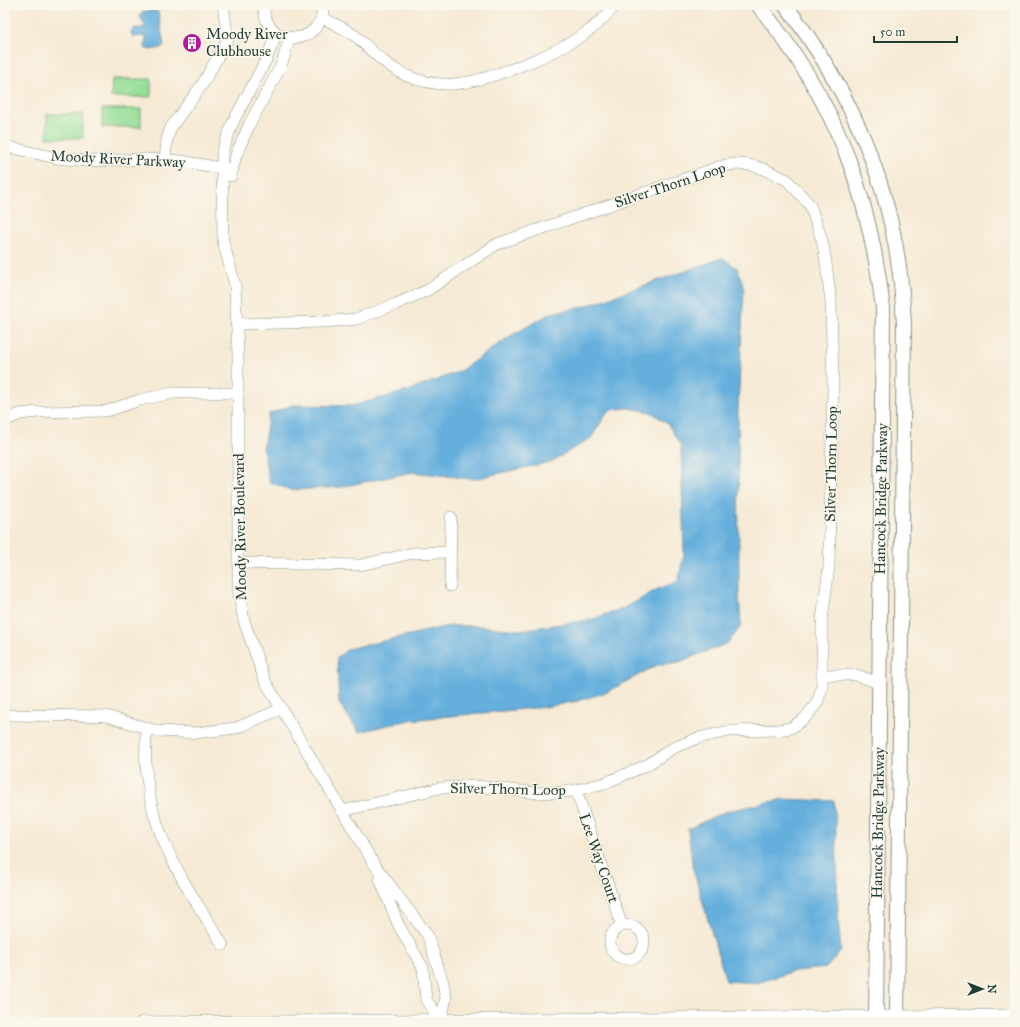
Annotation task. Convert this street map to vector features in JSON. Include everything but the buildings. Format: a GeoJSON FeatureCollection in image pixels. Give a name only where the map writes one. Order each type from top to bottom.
{"type":"FeatureCollection","features":[{"type":"Feature","properties":{"kind":"main road","name":"Hancock Bridge Parkway"},"geometry":{"type":"LineString","coordinates":[[758,5],[798,58],[831,117],[856,179],[869,222],[880,287],[883,316],[876,1019]]}},
{"type":"Feature","properties":{"kind":"main road","name":"Hancock Bridge Parkway"},"geometry":{"type":"LineString","coordinates":[[785,5],[811,41],[835,80],[852,112],[882,189],[892,228],[902,286],[904,325],[897,1019]]}},
{"type":"Feature","properties":{"kind":"main road"},"geometry":{"type":"LineString","coordinates":[[882,408],[903,408]]}},
{"type":"Feature","properties":{"kind":"street"},"geometry":{"type":"LineString","coordinates":[[165,160],[167,139],[171,127],[202,85],[228,39],[223,5]]}},
{"type":"Feature","properties":{"kind":"street"},"geometry":{"type":"LineString","coordinates":[[264,5],[267,21],[277,33],[290,38],[305,36],[314,30],[322,18],[323,5]]}},
{"type":"Feature","properties":{"kind":"street"},"geometry":{"type":"LineString","coordinates":[[322,18],[361,40],[381,61],[397,71],[417,80],[430,83],[454,84],[467,82],[501,72],[554,51],[588,32],[616,5]]}},
{"type":"Feature","properties":{"kind":"street","name":"Moody River Boulevard"},"geometry":{"type":"LineString","coordinates":[[227,169],[222,152],[233,122],[266,60],[277,33]]}},
{"type":"Feature","properties":{"kind":"street","name":"Moody River Boulevard"},"geometry":{"type":"LineString","coordinates":[[290,38],[281,66],[227,169],[222,206],[223,241],[235,285],[238,394],[238,589],[244,621],[265,682],[374,864],[428,936],[443,982],[446,998],[441,1021]]}},
{"type":"Feature","properties":{"kind":"street","name":"Moody River Parkway"},"geometry":{"type":"LineString","coordinates":[[5,146],[56,158],[87,161],[165,160],[227,169]]}},
{"type":"Feature","properties":{"kind":"street","name":"Silver Thorn Loop"},"geometry":{"type":"LineString","coordinates":[[236,324],[324,322],[356,319],[428,290],[497,244],[722,166],[736,164],[750,165],[764,169],[787,180],[810,205],[817,222],[825,256],[831,301],[833,386],[829,567],[822,620],[822,687],[817,703],[805,718],[790,728],[777,730],[729,731],[698,738],[673,748],[647,765],[605,783],[576,790],[566,792],[538,793],[476,786],[440,788],[342,811]]}},
{"type":"Feature","properties":{"kind":"street"},"geometry":{"type":"LineString","coordinates":[[5,421],[20,414],[38,412],[107,411],[140,400],[173,393],[238,394]]}},
{"type":"Feature","properties":{"kind":"street"},"geometry":{"type":"LineString","coordinates":[[450,586],[451,517]]}},
{"type":"Feature","properties":{"kind":"street"},"geometry":{"type":"LineString","coordinates":[[238,564],[361,565],[413,553],[450,552]]}},
{"type":"Feature","properties":{"kind":"street"},"geometry":{"type":"LineString","coordinates":[[822,674],[856,675],[879,683]]}},
{"type":"Feature","properties":{"kind":"street"},"geometry":{"type":"LineString","coordinates":[[5,715],[106,716],[122,719],[147,728],[183,734],[217,732],[246,724],[281,709]]}},
{"type":"Feature","properties":{"kind":"street"},"geometry":{"type":"LineString","coordinates":[[147,728],[144,753],[145,771],[148,793],[159,833],[178,873],[223,945]]}},
{"type":"Feature","properties":{"kind":"street","name":"Lee Way Court"},"geometry":{"type":"LineString","coordinates":[[576,790],[622,926]]}},
{"type":"Feature","properties":{"kind":"street","name":"Moody River Boulevard"},"geometry":{"type":"LineString","coordinates":[[374,864],[398,924],[423,968],[426,1000],[441,1021]]}},
{"type":"Feature","properties":{"kind":"street"},"geometry":{"type":"LineString","coordinates":[[398,924],[411,915]]}},
{"type":"Feature","properties":{"kind":"street"},"geometry":{"type":"LineString","coordinates":[[142,1022],[924,1019],[1015,1015]]}},
{"type":"Feature","properties":{"kind":"green space"},"geometry":{"type":"Polygon","coordinates":[[[112,79],[151,79],[151,97],[111,97],[112,79]]]}},
{"type":"Feature","properties":{"kind":"green space"},"geometry":{"type":"Polygon","coordinates":[[[102,109],[141,109],[141,127],[102,127],[102,109]]]}},
{"type":"Feature","properties":{"kind":"green space"},"geometry":{"type":"Polygon","coordinates":[[[47,114],[83,114],[83,138],[47,138],[47,114]]]}},
{"type":"Feature","properties":{"kind":"water"},"geometry":{"type":"Polygon","coordinates":[[[155,10],[158,12],[164,45],[161,48],[149,50],[145,48],[146,38],[142,36],[133,37],[131,32],[135,28],[142,28],[145,25],[140,17],[142,12],[155,10]]]}},
{"type":"Feature","properties":{"kind":"water"},"geometry":{"type":"Polygon","coordinates":[[[722,258],[737,268],[744,288],[738,407],[739,595],[741,626],[728,643],[679,662],[657,665],[607,692],[578,701],[545,707],[409,720],[359,732],[339,703],[337,658],[348,649],[449,626],[478,626],[519,630],[590,620],[627,607],[656,590],[678,581],[684,555],[681,446],[668,424],[651,412],[627,408],[609,410],[591,438],[551,462],[473,479],[413,472],[341,487],[291,490],[269,482],[263,447],[269,414],[293,405],[351,406],[408,391],[460,371],[509,337],[551,313],[583,307],[722,258]]]}},
{"type":"Feature","properties":{"kind":"water"},"geometry":{"type":"Polygon","coordinates":[[[783,799],[834,801],[838,914],[841,951],[826,968],[794,971],[757,983],[726,981],[693,869],[688,829],[724,812],[783,799]]]}},
{"type":"Feature","properties":{"kind":"place","name":"Moody River Clubhouse"},"geometry":{"type":"Point","coordinates":[192,43]}}]}
